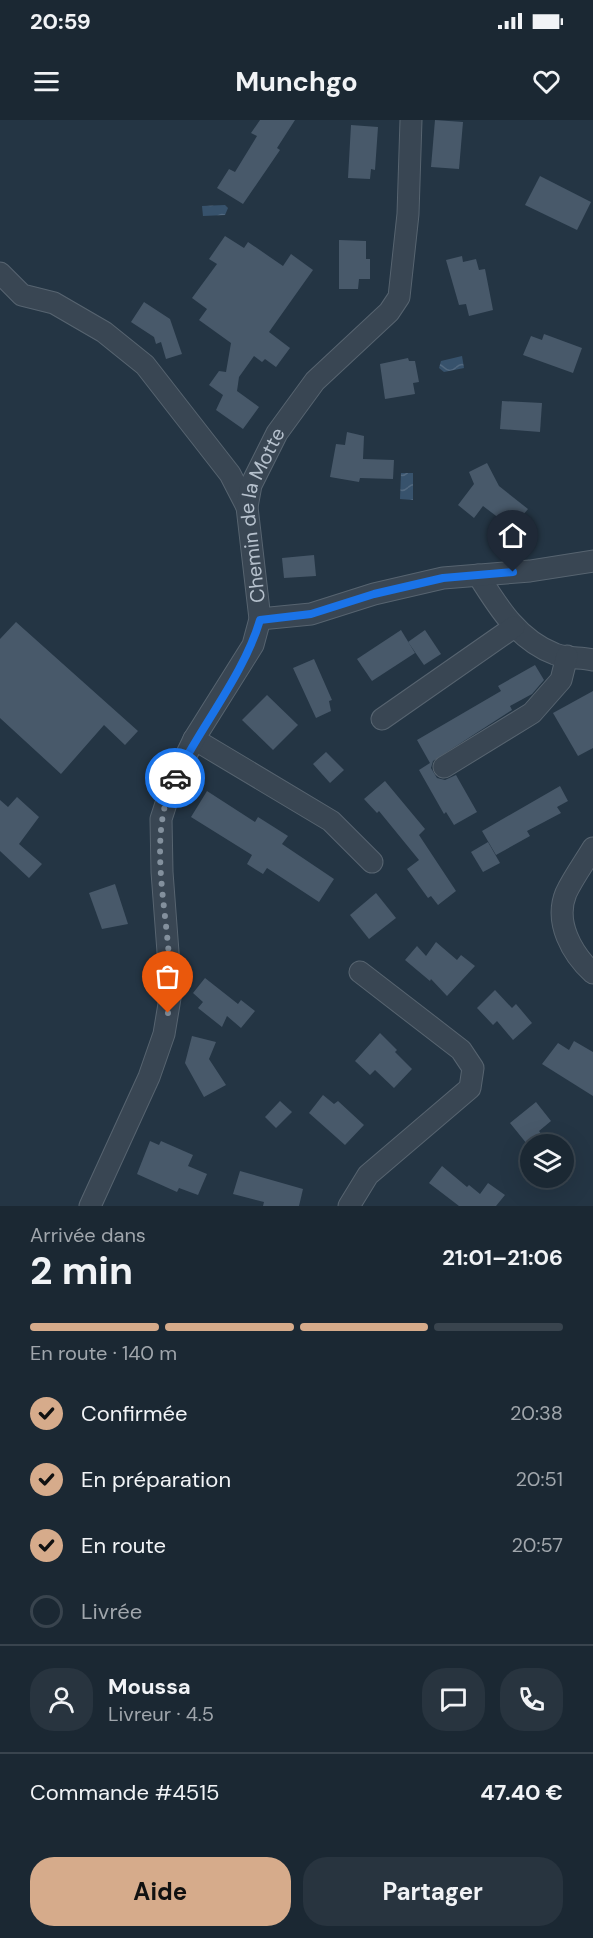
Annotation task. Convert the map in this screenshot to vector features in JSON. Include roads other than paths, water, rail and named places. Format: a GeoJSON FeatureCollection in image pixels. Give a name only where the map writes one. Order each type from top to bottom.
{"type":"FeatureCollection","features":[{"type":"Feature","properties":{"kind":"street","name":"Chemin de la Motte"},"geometry":{"type":"LineString","coordinates":[[90,1206],[149,1077],[165,1034],[171,992],[162,872],[161,819],[172,785],[194,739],[253,645],[260,620],[248,507],[251,485],[272,444],[315,381],[389,312],[399,297],[408,214],[411,120]]}},
{"type":"Feature","properties":{"kind":"street"},"geometry":{"type":"LineString","coordinates":[[0,273],[22,295],[54,303],[104,332],[145,365],[230,474],[248,507]]}},
{"type":"Feature","properties":{"kind":"street"},"geometry":{"type":"LineString","coordinates":[[260,620],[311,614],[374,594],[443,578],[531,571],[593,561]]}},
{"type":"Feature","properties":{"kind":"street"},"geometry":{"type":"LineString","coordinates":[[478,575],[500,611],[524,638],[556,655],[593,660]]}},
{"type":"Feature","properties":{"kind":"street"},"geometry":{"type":"LineString","coordinates":[[382,719],[514,627]]}},
{"type":"Feature","properties":{"kind":"street"},"geometry":{"type":"LineString","coordinates":[[444,767],[532,713],[561,680],[567,656]]}},
{"type":"Feature","properties":{"kind":"street"},"geometry":{"type":"LineString","coordinates":[[194,739],[331,822],[372,862]]}},
{"type":"Feature","properties":{"kind":"street"},"geometry":{"type":"LineString","coordinates":[[588,961],[563,925],[566,894],[589,861]]}},
{"type":"Feature","properties":{"kind":"street"},"geometry":{"type":"LineString","coordinates":[[349,1206],[368,1175],[470,1088],[473,1068],[461,1050],[360,972]]}},
{"type":"Feature","properties":{"kind":"water"},"geometry":{"type":"Polygon","coordinates":[[[225,205],[228,208],[225,215],[203,216],[202,206],[225,205]]]}},
{"type":"Feature","properties":{"kind":"water"},"geometry":{"type":"Polygon","coordinates":[[[462,356],[464,368],[444,372],[439,368],[441,361],[462,356]]]}},
{"type":"Feature","properties":{"kind":"water"},"geometry":{"type":"Polygon","coordinates":[[[401,473],[413,473],[413,500],[400,499],[401,473]]]}}]}
